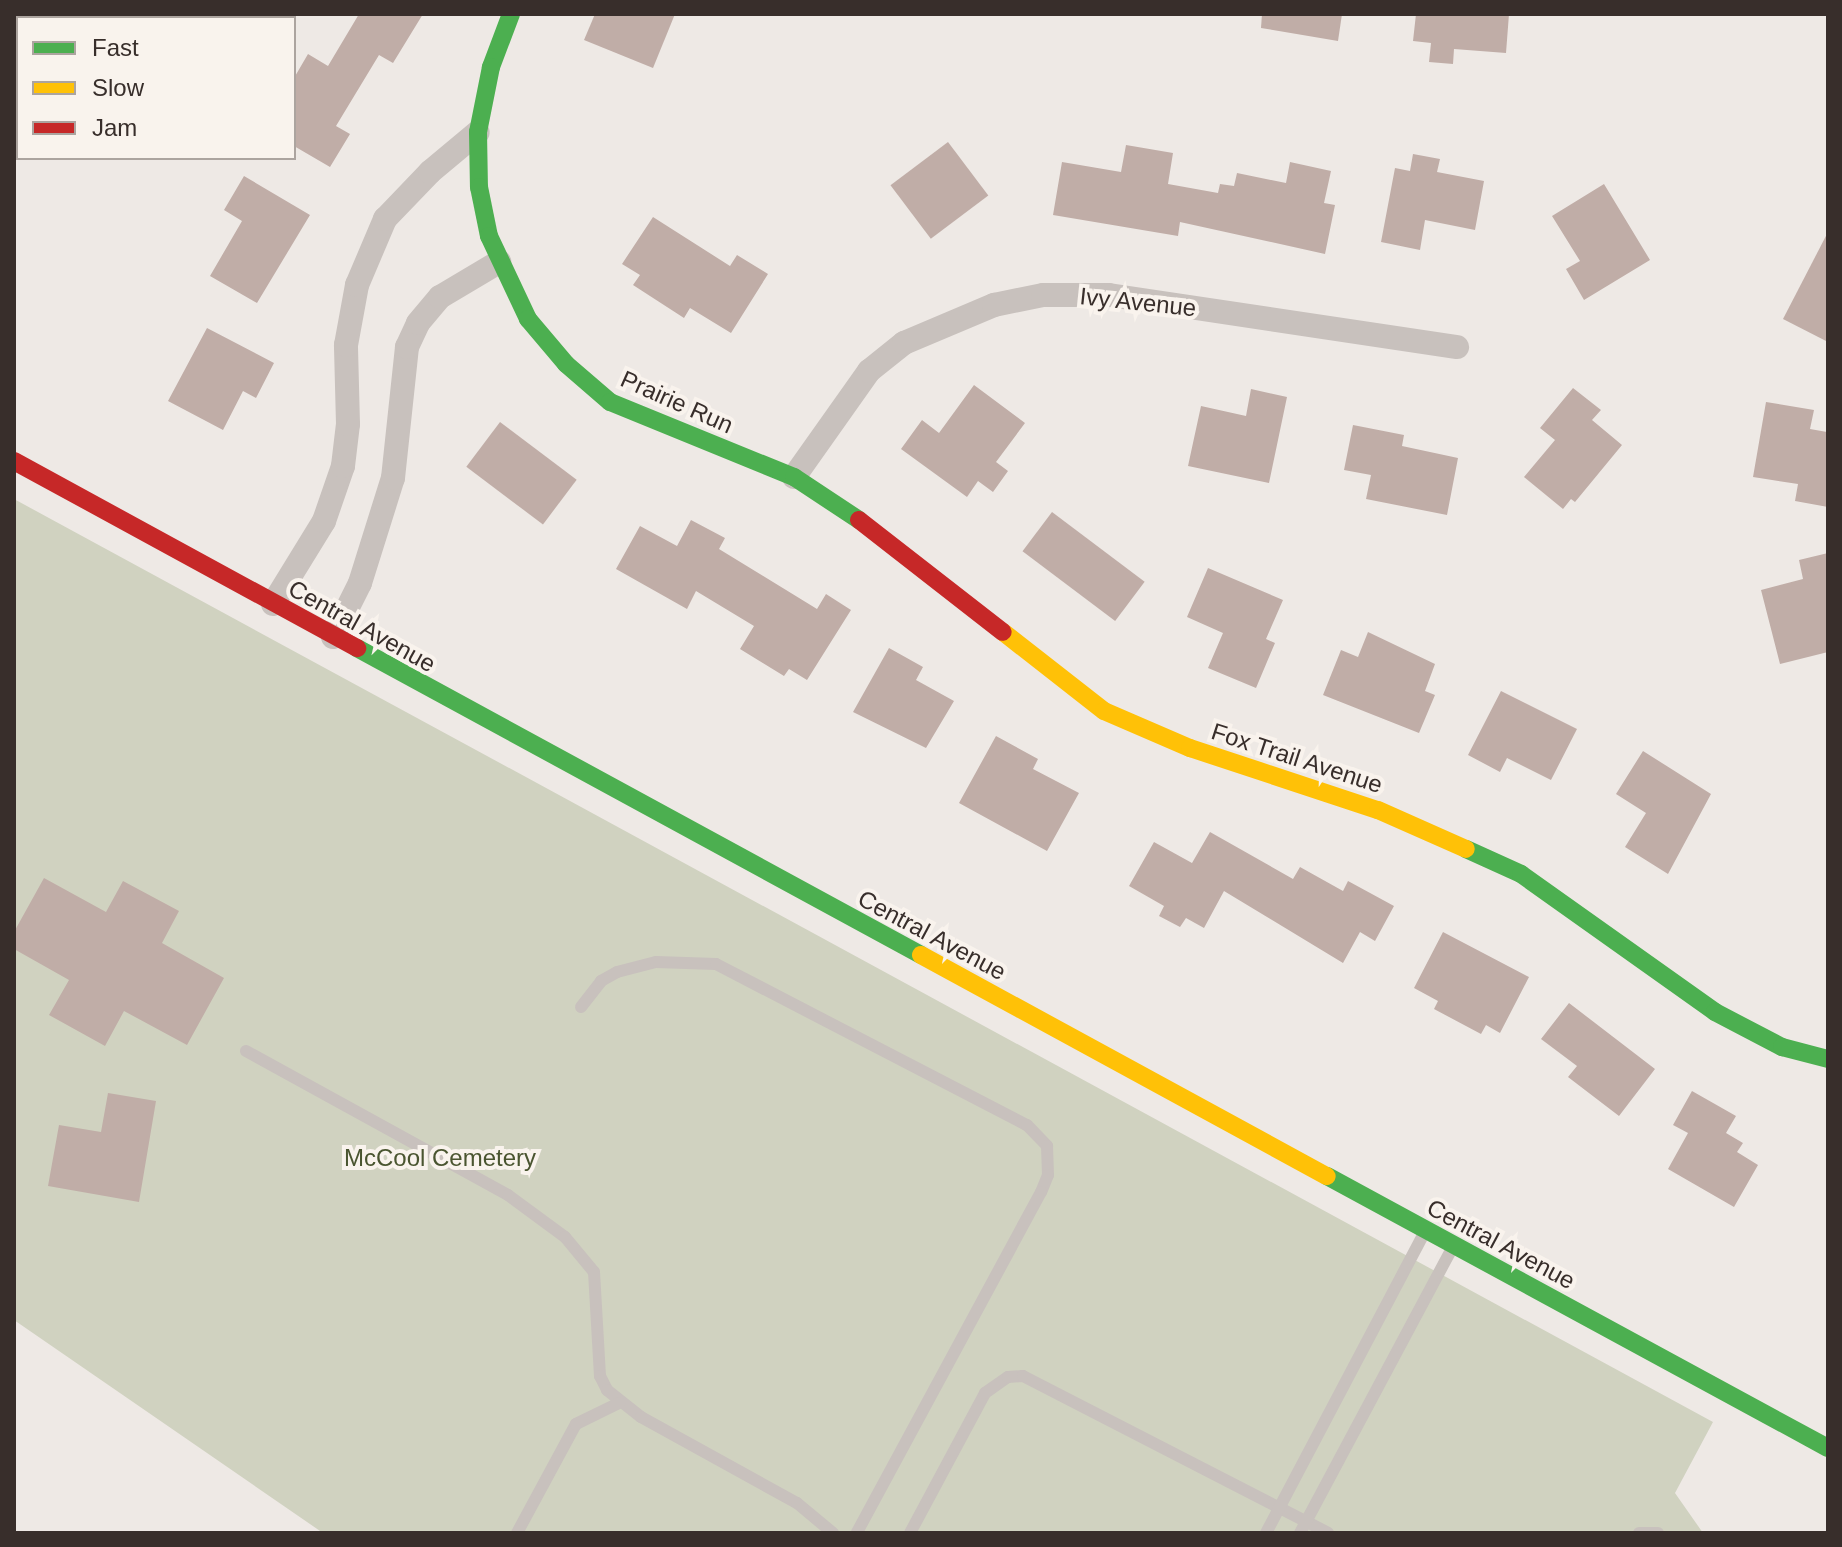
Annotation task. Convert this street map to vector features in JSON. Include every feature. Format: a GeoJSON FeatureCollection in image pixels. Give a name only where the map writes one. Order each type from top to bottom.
{"type":"FeatureCollection","features":[{"type":"Feature","properties":{"kind":"street","name":"Prairie Run"},"geometry":{"type":"LineString","coordinates":[[511,14],[491,67],[478,132],[479,187],[499,262],[528,319],[566,364],[610,402],[771,467]]}},
{"type":"Feature","properties":{"kind":"street"},"geometry":{"type":"LineString","coordinates":[[273,604],[324,521],[343,466],[348,424],[346,345],[357,285],[385,219],[478,132]]}},
{"type":"Feature","properties":{"kind":"street"},"geometry":{"type":"LineString","coordinates":[[333,637],[360,583],[393,478],[407,347],[418,323],[440,297],[499,262]]}},
{"type":"Feature","properties":{"kind":"street","name":"Ivy Avenue"},"geometry":{"type":"LineString","coordinates":[[794,477],[869,371],[932,329],[1006,302],[1043,295],[1109,295],[1457,347]]}},
{"type":"Feature","properties":{"kind":"street","name":"Central Avenue"},"geometry":{"type":"LineString","coordinates":[[14,461],[1828,1448]]}},
{"type":"Feature","properties":{"kind":"street","name":"Fox Trail Avenue"},"geometry":{"type":"LineString","coordinates":[[771,467],[794,477],[842,507],[1104,711],[1190,748],[1378,810],[1521,874],[1715,1012],[1782,1047],[1828,1059]]}},
{"type":"Feature","properties":{"kind":"lane"},"geometry":{"type":"LineString","coordinates":[[581,1007],[601,981],[617,972],[656,962],[716,964],[1027,1125],[1047,1146],[1048,1175],[1041,1192],[857,1533]]}},
{"type":"Feature","properties":{"kind":"lane"},"geometry":{"type":"LineString","coordinates":[[246,1051],[508,1195],[565,1237],[594,1272],[600,1376],[619,1403],[797,1503],[833,1533]]}},
{"type":"Feature","properties":{"kind":"lane"},"geometry":{"type":"LineString","coordinates":[[1266,1533],[1426,1230]]}},
{"type":"Feature","properties":{"kind":"lane"},"geometry":{"type":"LineString","coordinates":[[1303,1527],[1453,1245]]}},
{"type":"Feature","properties":{"kind":"lane"},"geometry":{"type":"LineString","coordinates":[[910,1533],[985,1393],[1008,1377],[1023,1376],[1279,1508],[1303,1527],[1328,1533]]}},
{"type":"Feature","properties":{"kind":"lane"},"geometry":{"type":"LineString","coordinates":[[517,1533],[576,1424],[619,1403]]}},
{"type":"Feature","properties":{"kind":"lane"},"geometry":{"type":"LineString","coordinates":[[1639,1533],[1658,1533]]}},
{"type":"Feature","properties":{"kind":"green space","name":"McCool Cemetery"},"geometry":{"type":"Polygon","coordinates":[[[14,499],[1713,1422],[1675,1493],[1703,1533],[323,1533],[14,1320],[14,499]]]}},
{"type":"Feature","properties":{"kind":"building"},"geometry":{"type":"Polygon","coordinates":[[[359,14],[423,14],[393,63],[379,55],[336,126],[350,134],[330,167],[296,147],[296,75],[308,54],[328,66],[359,14]]]}},
{"type":"Feature","properties":{"kind":"building"},"geometry":{"type":"Polygon","coordinates":[[[595,14],[675,14],[653,68],[584,40],[595,14]]]}},
{"type":"Feature","properties":{"kind":"building"},"geometry":{"type":"Polygon","coordinates":[[[1262,14],[1342,14],[1338,41],[1261,28],[1262,14]]]}},
{"type":"Feature","properties":{"kind":"building"},"geometry":{"type":"Polygon","coordinates":[[[1416,14],[1509,14],[1506,53],[1454,49],[1453,64],[1429,62],[1431,43],[1413,41],[1416,14]]]}},
{"type":"Feature","properties":{"kind":"building"},"geometry":{"type":"Polygon","coordinates":[[[948,142],[988,196],[931,239],[890,185],[948,142]]]}},
{"type":"Feature","properties":{"kind":"building"},"geometry":{"type":"Polygon","coordinates":[[[1126,145],[1173,153],[1168,184],[1218,193],[1220,184],[1234,186],[1237,173],[1286,183],[1290,162],[1331,171],[1324,203],[1335,205],[1325,254],[1180,222],[1178,236],[1053,215],[1062,162],[1121,172],[1126,145]]]}},
{"type":"Feature","properties":{"kind":"building"},"geometry":{"type":"Polygon","coordinates":[[[1413,154],[1440,159],[1437,172],[1484,181],[1475,230],[1425,220],[1420,250],[1381,242],[1395,168],[1410,171],[1413,154]]]}},
{"type":"Feature","properties":{"kind":"building"},"geometry":{"type":"Polygon","coordinates":[[[244,176],[310,215],[257,303],[210,276],[242,221],[224,210],[244,176]]]}},
{"type":"Feature","properties":{"kind":"building"},"geometry":{"type":"Polygon","coordinates":[[[1604,184],[1650,260],[1584,300],[1566,269],[1580,261],[1552,216],[1604,184]]]}},
{"type":"Feature","properties":{"kind":"building"},"geometry":{"type":"Polygon","coordinates":[[[653,217],[730,266],[737,255],[768,274],[731,333],[690,308],[684,318],[633,285],[640,275],[622,264],[653,217]]]}},
{"type":"Feature","properties":{"kind":"building"},"geometry":{"type":"Polygon","coordinates":[[[1828,232],[1828,342],[1783,319],[1828,232]]]}},
{"type":"Feature","properties":{"kind":"building"},"geometry":{"type":"Polygon","coordinates":[[[207,328],[274,363],[256,398],[243,391],[223,430],[168,401],[207,328]]]}},
{"type":"Feature","properties":{"kind":"building"},"geometry":{"type":"Polygon","coordinates":[[[974,385],[1025,423],[996,462],[1008,471],[993,492],[978,481],[967,497],[901,449],[922,420],[939,433],[974,385]]]}},
{"type":"Feature","properties":{"kind":"building"},"geometry":{"type":"Polygon","coordinates":[[[1573,388],[1601,410],[1592,420],[1622,445],[1575,502],[1571,499],[1563,509],[1524,477],[1555,440],[1540,428],[1573,388]]]}},
{"type":"Feature","properties":{"kind":"building"},"geometry":{"type":"Polygon","coordinates":[[[1251,389],[1287,397],[1269,483],[1188,466],[1201,406],[1246,416],[1251,389]]]}},
{"type":"Feature","properties":{"kind":"building"},"geometry":{"type":"Polygon","coordinates":[[[1766,402],[1814,410],[1810,429],[1827,432],[1828,507],[1795,501],[1798,484],[1753,477],[1766,402]]]}},
{"type":"Feature","properties":{"kind":"building"},"geometry":{"type":"Polygon","coordinates":[[[500,422],[577,480],[543,524],[466,467],[500,422]]]}},
{"type":"Feature","properties":{"kind":"building"},"geometry":{"type":"Polygon","coordinates":[[[1353,425],[1404,435],[1402,446],[1458,458],[1447,515],[1366,499],[1371,475],[1344,470],[1353,425]]]}},
{"type":"Feature","properties":{"kind":"building"},"geometry":{"type":"Polygon","coordinates":[[[1052,512],[1145,582],[1115,621],[1023,551],[1052,512]]]}},
{"type":"Feature","properties":{"kind":"building"},"geometry":{"type":"Polygon","coordinates":[[[691,520],[725,538],[719,549],[817,609],[826,594],[851,610],[807,680],[789,669],[784,676],[740,649],[754,626],[696,591],[687,609],[616,569],[640,526],[677,546],[691,520]]]}},
{"type":"Feature","properties":{"kind":"building"},"geometry":{"type":"Polygon","coordinates":[[[1828,553],[1828,652],[1780,664],[1761,590],[1803,579],[1799,560],[1828,553]]]}},
{"type":"Feature","properties":{"kind":"building"},"geometry":{"type":"Polygon","coordinates":[[[1208,568],[1283,600],[1266,639],[1275,643],[1256,688],[1208,668],[1223,633],[1187,617],[1208,568]]]}},
{"type":"Feature","properties":{"kind":"building"},"geometry":{"type":"Polygon","coordinates":[[[1368,632],[1435,664],[1425,691],[1435,695],[1419,733],[1323,695],[1341,650],[1358,657],[1368,632]]]}},
{"type":"Feature","properties":{"kind":"building"},"geometry":{"type":"Polygon","coordinates":[[[889,648],[923,667],[916,680],[954,701],[926,748],[853,712],[889,648]]]}},
{"type":"Feature","properties":{"kind":"building"},"geometry":{"type":"Polygon","coordinates":[[[1501,691],[1577,729],[1551,780],[1507,758],[1500,772],[1468,755],[1501,691]]]}},
{"type":"Feature","properties":{"kind":"building"},"geometry":{"type":"Polygon","coordinates":[[[996,736],[1038,759],[1033,769],[1079,793],[1047,851],[959,803],[996,736]]]}},
{"type":"Feature","properties":{"kind":"building"},"geometry":{"type":"Polygon","coordinates":[[[1643,751],[1711,794],[1668,874],[1625,847],[1646,813],[1616,794],[1643,751]]]}},
{"type":"Feature","properties":{"kind":"building"},"geometry":{"type":"Polygon","coordinates":[[[1210,832],[1293,879],[1300,867],[1343,891],[1348,881],[1394,906],[1375,941],[1360,932],[1343,963],[1224,891],[1204,928],[1186,918],[1180,927],[1159,916],[1164,906],[1129,886],[1154,842],[1192,863],[1210,832]]]}},
{"type":"Feature","properties":{"kind":"building"},"geometry":{"type":"Polygon","coordinates":[[[44,878],[106,912],[123,881],[179,911],[162,943],[224,978],[187,1045],[124,1011],[105,1046],[49,1015],[69,980],[14,949],[14,932],[44,878]]]}},
{"type":"Feature","properties":{"kind":"building"},"geometry":{"type":"Polygon","coordinates":[[[1443,932],[1529,977],[1500,1033],[1486,1025],[1481,1034],[1434,1009],[1438,1001],[1414,988],[1443,932]]]}},
{"type":"Feature","properties":{"kind":"building"},"geometry":{"type":"Polygon","coordinates":[[[1569,1003],[1655,1069],[1619,1116],[1568,1077],[1577,1066],[1541,1039],[1569,1003]]]}},
{"type":"Feature","properties":{"kind":"building"},"geometry":{"type":"Polygon","coordinates":[[[1692,1091],[1736,1116],[1726,1133],[1743,1143],[1737,1152],[1758,1165],[1734,1207],[1668,1169],[1688,1133],[1673,1125],[1692,1091]]]}},
{"type":"Feature","properties":{"kind":"building"},"geometry":{"type":"Polygon","coordinates":[[[108,1093],[156,1101],[139,1202],[48,1186],[59,1125],[101,1132],[108,1093]]]}},
{"type":"Feature","properties":{"kind":"traffic: fast"},"geometry":{"type":"LineString","coordinates":[[511,14],[491,67],[478,132],[479,187],[489,236],[528,319],[566,364],[610,402],[794,477],[859,520]]}},
{"type":"Feature","properties":{"kind":"traffic: fast"},"geometry":{"type":"LineString","coordinates":[[357,648],[921,955]]}},
{"type":"Feature","properties":{"kind":"traffic: fast"},"geometry":{"type":"LineString","coordinates":[[1466,849],[1521,874],[1715,1012],[1782,1047],[1828,1059]]}},
{"type":"Feature","properties":{"kind":"traffic: fast"},"geometry":{"type":"LineString","coordinates":[[1327,1176],[1828,1448]]}},
{"type":"Feature","properties":{"kind":"traffic: slow"},"geometry":{"type":"LineString","coordinates":[[1003,632],[1104,711],[1190,748],[1378,810],[1466,849]]}},
{"type":"Feature","properties":{"kind":"traffic: slow"},"geometry":{"type":"LineString","coordinates":[[921,955],[1327,1176]]}},
{"type":"Feature","properties":{"kind":"traffic: jam"},"geometry":{"type":"LineString","coordinates":[[14,461],[357,648]]}},
{"type":"Feature","properties":{"kind":"traffic: jam"},"geometry":{"type":"LineString","coordinates":[[859,520],[1003,632]]}}]}
